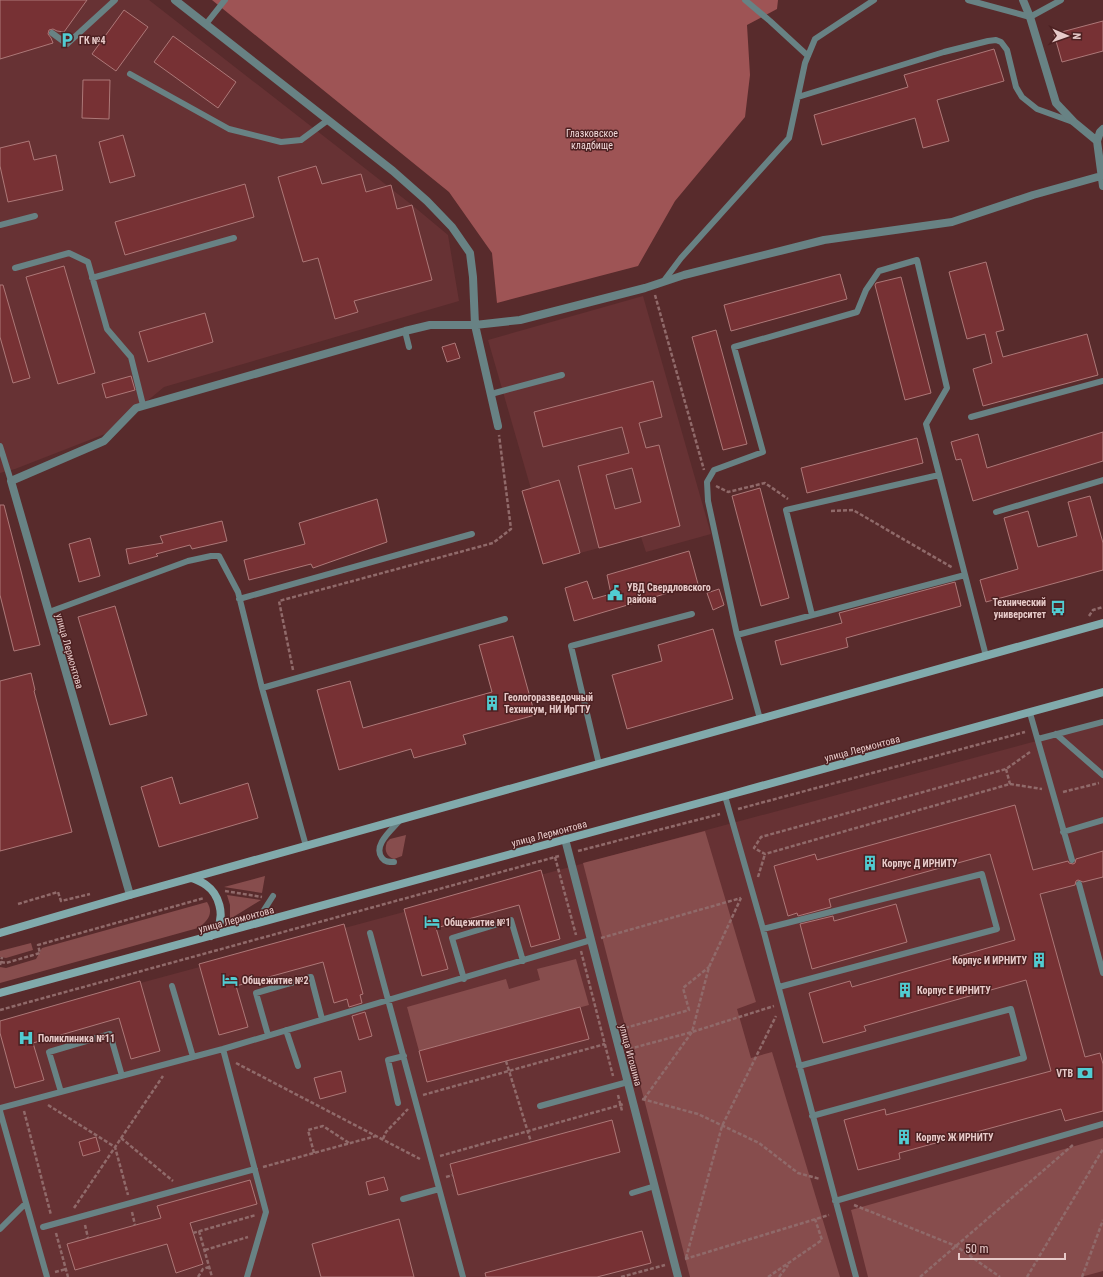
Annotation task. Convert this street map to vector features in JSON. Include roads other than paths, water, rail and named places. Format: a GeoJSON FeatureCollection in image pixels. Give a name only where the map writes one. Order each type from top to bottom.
{"type":"FeatureCollection","features":[{"type":"Feature","properties":{"kind":"main road"},"geometry":{"type":"LineString","coordinates":[[0,933],[130,895],[1103,623]]}},
{"type":"Feature","properties":{"kind":"main road","name":"улица Лермонтова"},"geometry":{"type":"LineString","coordinates":[[0,993],[1103,692]]}},
{"type":"Feature","properties":{"kind":"main road"},"geometry":{"type":"LineString","coordinates":[[192,878],[206,885],[212,890],[218,901],[221,913],[217,929],[211,936]]}},
{"type":"Feature","properties":{"kind":"street"},"geometry":{"type":"LineString","coordinates":[[175,0],[392,171],[427,201],[452,227],[470,253],[473,277],[475,325],[498,426]]}},
{"type":"Feature","properties":{"kind":"street"},"geometry":{"type":"LineString","coordinates":[[1023,0],[1030,17],[1056,103],[1074,122],[1097,141]]}},
{"type":"Feature","properties":{"kind":"street"},"geometry":{"type":"LineString","coordinates":[[1103,129],[1100,132],[1097,141],[1103,186]]}},
{"type":"Feature","properties":{"kind":"street"},"geometry":{"type":"LineString","coordinates":[[11,481],[104,441],[136,408],[143,405],[405,330],[430,325],[475,325],[520,320],[663,282],[684,274],[824,240],[952,222],[1033,195],[1101,176]]}},
{"type":"Feature","properties":{"kind":"street","name":"улица Лермонтова"},"geometry":{"type":"LineString","coordinates":[[11,481],[130,895]]}},
{"type":"Feature","properties":{"kind":"street","name":"улица Игошина"},"geometry":{"type":"LineString","coordinates":[[565,839],[678,1277]]}},
{"type":"Feature","properties":{"kind":"lane"},"geometry":{"type":"LineString","coordinates":[[52,33],[67,44],[116,0]]}},
{"type":"Feature","properties":{"kind":"lane"},"geometry":{"type":"LineString","coordinates":[[206,24],[225,0]]}},
{"type":"Feature","properties":{"kind":"lane"},"geometry":{"type":"LineString","coordinates":[[745,0],[808,56]]}},
{"type":"Feature","properties":{"kind":"lane"},"geometry":{"type":"LineString","coordinates":[[663,282],[680,258],[789,138],[805,63],[815,39],[874,0]]}},
{"type":"Feature","properties":{"kind":"lane"},"geometry":{"type":"LineString","coordinates":[[968,0],[1030,17],[1062,0]]}},
{"type":"Feature","properties":{"kind":"lane"},"geometry":{"type":"LineString","coordinates":[[798,97],[944,52],[996,40],[1001,42],[1007,50],[1016,86],[1022,97],[1037,109],[1074,122]]}},
{"type":"Feature","properties":{"kind":"lane"},"geometry":{"type":"LineString","coordinates":[[130,74],[229,129],[281,142],[301,140],[328,120]]}},
{"type":"Feature","properties":{"kind":"lane"},"geometry":{"type":"LineString","coordinates":[[0,225],[35,216]]}},
{"type":"Feature","properties":{"kind":"lane"},"geometry":{"type":"LineString","coordinates":[[92,278],[234,238]]}},
{"type":"Feature","properties":{"kind":"lane"},"geometry":{"type":"LineString","coordinates":[[15,268],[69,253],[88,262],[106,329],[131,357],[143,405]]}},
{"type":"Feature","properties":{"kind":"lane"},"geometry":{"type":"LineString","coordinates":[[760,719],[737,635],[708,501],[707,482],[714,470],[763,452],[734,346],[857,312],[866,290],[879,271],[917,260],[948,388],[926,424],[986,656]]}},
{"type":"Feature","properties":{"kind":"lane"},"geometry":{"type":"LineString","coordinates":[[405,330],[410,347]]}},
{"type":"Feature","properties":{"kind":"lane"},"geometry":{"type":"LineString","coordinates":[[491,394],[562,376]]}},
{"type":"Feature","properties":{"kind":"lane"},"geometry":{"type":"LineString","coordinates":[[972,416],[1103,382]]}},
{"type":"Feature","properties":{"kind":"lane"},"geometry":{"type":"LineString","coordinates":[[0,450],[11,481]]}},
{"type":"Feature","properties":{"kind":"lane"},"geometry":{"type":"LineString","coordinates":[[812,615],[786,510],[939,475]]}},
{"type":"Feature","properties":{"kind":"lane"},"geometry":{"type":"LineString","coordinates":[[996,512],[1103,480]]}},
{"type":"Feature","properties":{"kind":"lane"},"geometry":{"type":"LineString","coordinates":[[239,599],[472,534]]}},
{"type":"Feature","properties":{"kind":"lane"},"geometry":{"type":"LineString","coordinates":[[49,612],[188,561],[211,556],[219,556],[238,592],[262,688],[306,846]]}},
{"type":"Feature","properties":{"kind":"lane"},"geometry":{"type":"LineString","coordinates":[[737,635],[965,575]]}},
{"type":"Feature","properties":{"kind":"lane"},"geometry":{"type":"LineString","coordinates":[[599,764],[571,646],[692,614]]}},
{"type":"Feature","properties":{"kind":"lane"},"geometry":{"type":"LineString","coordinates":[[262,688],[505,619]]}},
{"type":"Feature","properties":{"kind":"lane"},"geometry":{"type":"LineString","coordinates":[[1030,713],[1072,860]]}},
{"type":"Feature","properties":{"kind":"lane"},"geometry":{"type":"LineString","coordinates":[[1038,739],[1103,722]]}},
{"type":"Feature","properties":{"kind":"lane"},"geometry":{"type":"LineString","coordinates":[[1056,734],[1103,775]]}},
{"type":"Feature","properties":{"kind":"lane"},"geometry":{"type":"LineString","coordinates":[[726,796],[856,1277]]}},
{"type":"Feature","properties":{"kind":"lane"},"geometry":{"type":"LineString","coordinates":[[394,862],[384,860],[380,854],[379,848],[400,820]]}},
{"type":"Feature","properties":{"kind":"lane"},"geometry":{"type":"LineString","coordinates":[[1064,832],[1103,820]]}},
{"type":"Feature","properties":{"kind":"lane"},"geometry":{"type":"LineString","coordinates":[[763,929],[982,874],[997,929],[778,987]]}},
{"type":"Feature","properties":{"kind":"lane"},"geometry":{"type":"LineString","coordinates":[[1079,884],[1103,973]]}},
{"type":"Feature","properties":{"kind":"lane"},"geometry":{"type":"LineString","coordinates":[[256,924],[273,896]]}},
{"type":"Feature","properties":{"kind":"lane"},"geometry":{"type":"LineString","coordinates":[[464,978],[452,938],[511,920],[523,961]]}},
{"type":"Feature","properties":{"kind":"lane"},"geometry":{"type":"LineString","coordinates":[[370,932],[463,1277]]}},
{"type":"Feature","properties":{"kind":"lane"},"geometry":{"type":"LineString","coordinates":[[47,1277],[0,1110],[61,1092],[223,1049],[591,940]]}},
{"type":"Feature","properties":{"kind":"lane"},"geometry":{"type":"LineString","coordinates":[[268,1035],[256,993],[303,979],[310,977],[322,1019]]}},
{"type":"Feature","properties":{"kind":"lane"},"geometry":{"type":"LineString","coordinates":[[172,986],[192,1057]]}},
{"type":"Feature","properties":{"kind":"lane"},"geometry":{"type":"LineString","coordinates":[[799,1066],[1011,1009],[1024,1058],[812,1116]]}},
{"type":"Feature","properties":{"kind":"lane"},"geometry":{"type":"LineString","coordinates":[[286,1030],[298,1066]]}},
{"type":"Feature","properties":{"kind":"lane"},"geometry":{"type":"LineString","coordinates":[[61,1092],[49,1052],[110,1034],[122,1076]]}},
{"type":"Feature","properties":{"kind":"lane"},"geometry":{"type":"LineString","coordinates":[[223,1049],[266,1212],[247,1277]]}},
{"type":"Feature","properties":{"kind":"lane"},"geometry":{"type":"LineString","coordinates":[[398,1103],[388,1060],[404,1056]]}},
{"type":"Feature","properties":{"kind":"lane"},"geometry":{"type":"LineString","coordinates":[[540,1106],[628,1082]]}},
{"type":"Feature","properties":{"kind":"lane"},"geometry":{"type":"LineString","coordinates":[[835,1201],[1103,1124]]}},
{"type":"Feature","properties":{"kind":"lane"},"geometry":{"type":"LineString","coordinates":[[43,1227],[255,1169]]}},
{"type":"Feature","properties":{"kind":"lane"},"geometry":{"type":"LineString","coordinates":[[632,1193],[655,1186]]}},
{"type":"Feature","properties":{"kind":"lane"},"geometry":{"type":"LineString","coordinates":[[403,1199],[439,1189]]}},
{"type":"Feature","properties":{"kind":"lane"},"geometry":{"type":"LineString","coordinates":[[0,1229],[26,1203]]}},
{"type":"Feature","properties":{"kind":"place","name":"ГК №4"},"geometry":{"type":"Point","coordinates":[67,40]}},
{"type":"Feature","properties":{"kind":"place","name":"УВД Свердловского района"},"geometry":{"type":"Point","coordinates":[615,593]}},
{"type":"Feature","properties":{"kind":"place","name":"Технический университет"},"geometry":{"type":"Point","coordinates":[1058,608]}},
{"type":"Feature","properties":{"kind":"place","name":"Геологоразведочный Техникум, НИ ИрГТУ"},"geometry":{"type":"Point","coordinates":[492,703]}},
{"type":"Feature","properties":{"kind":"place","name":"Корпус Д ИРНИТУ"},"geometry":{"type":"Point","coordinates":[870,863]}},
{"type":"Feature","properties":{"kind":"place","name":"Общежитие №1"},"geometry":{"type":"Point","coordinates":[432,922]}},
{"type":"Feature","properties":{"kind":"place","name":"Корпус И ИРНИТУ"},"geometry":{"type":"Point","coordinates":[1039,960]}},
{"type":"Feature","properties":{"kind":"place","name":"Общежитие №2"},"geometry":{"type":"Point","coordinates":[230,980]}},
{"type":"Feature","properties":{"kind":"place","name":"Корпус Е ИРНИТУ"},"geometry":{"type":"Point","coordinates":[905,990]}},
{"type":"Feature","properties":{"kind":"place","name":"Поликлиника №11"},"geometry":{"type":"Point","coordinates":[26,1038]}},
{"type":"Feature","properties":{"kind":"place","name":"VTB"},"geometry":{"type":"Point","coordinates":[1085,1073]}},
{"type":"Feature","properties":{"kind":"place","name":"Корпус Ж ИРНИТУ"},"geometry":{"type":"Point","coordinates":[904,1137]}},
{"type":"Feature","properties":{"kind":"park label","name":"Глазковское кладбище"},"geometry":{"type":"Point","coordinates":[592,138]}}]}
